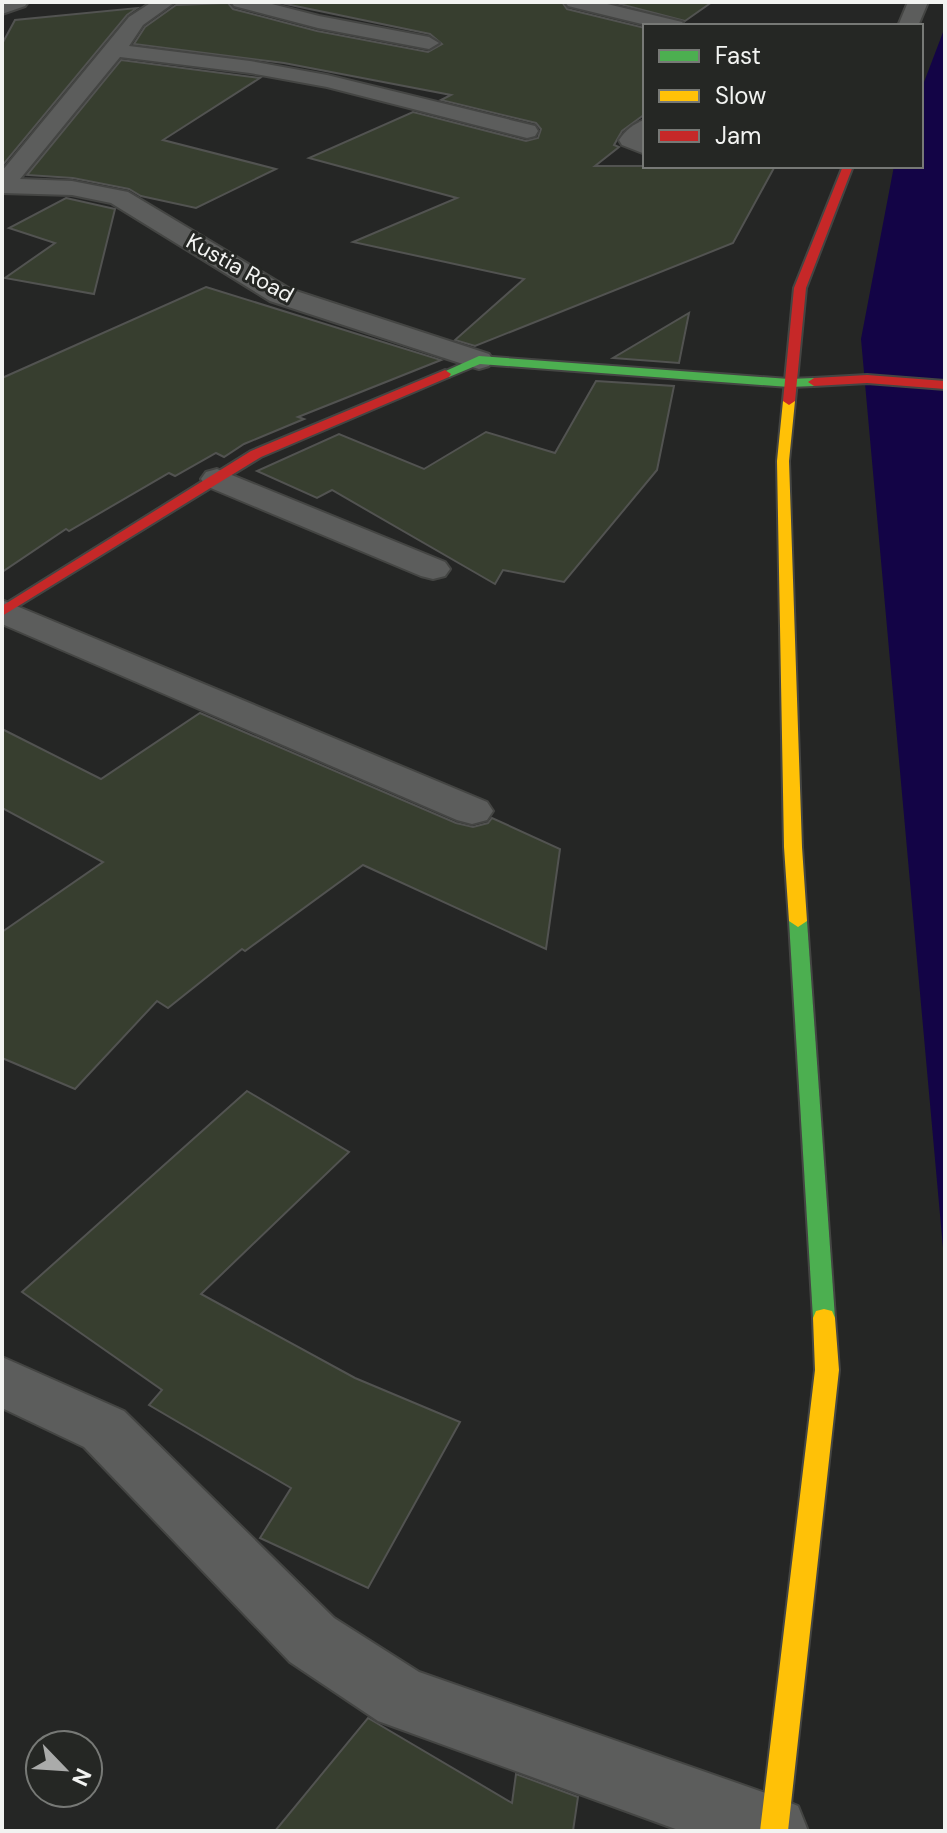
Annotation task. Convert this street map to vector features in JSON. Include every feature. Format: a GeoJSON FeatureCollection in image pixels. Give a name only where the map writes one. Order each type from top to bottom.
{"type":"FeatureCollection","features":[{"type":"Feature","properties":{"kind":"street"},"geometry":{"type":"LineString","coordinates":[[2,8],[18,2]]}},
{"type":"Feature","properties":{"kind":"street"},"geometry":{"type":"LineString","coordinates":[[123,2],[161,3]]}},
{"type":"Feature","properties":{"kind":"street"},"geometry":{"type":"LineString","coordinates":[[241,2],[318,22],[429,43]]}},
{"type":"Feature","properties":{"kind":"street"},"geometry":{"type":"LineString","coordinates":[[575,2],[667,24]]}},
{"type":"Feature","properties":{"kind":"street"},"geometry":{"type":"LineString","coordinates":[[909,24],[918,2]]}},
{"type":"Feature","properties":{"kind":"street"},"geometry":{"type":"LineString","coordinates":[[2,186],[136,21],[161,3]]}},
{"type":"Feature","properties":{"kind":"street"},"geometry":{"type":"LineString","coordinates":[[115,50],[250,67],[327,81],[527,131]]}},
{"type":"Feature","properties":{"kind":"street"},"geometry":{"type":"LineString","coordinates":[[643,129],[630,140],[643,146]]}},
{"type":"Feature","properties":{"kind":"street"},"geometry":{"type":"LineString","coordinates":[[2,1381],[104,1429],[312,1640],[401,1698],[774,1830],[827,1370],[793,847],[783,461],[800,288],[847,168]]}},
{"type":"Feature","properties":{"kind":"street","name":"Kustia Road"},"geometry":{"type":"LineString","coordinates":[[2,186],[72,188],[119,197],[280,295],[479,360]]}},
{"type":"Feature","properties":{"kind":"street"},"geometry":{"type":"LineString","coordinates":[[2,611],[256,454],[479,360],[789,383],[867,379],[945,385]]}},
{"type":"Feature","properties":{"kind":"street"},"geometry":{"type":"LineString","coordinates":[[789,383],[830,398]]}},
{"type":"Feature","properties":{"kind":"street"},"geometry":{"type":"LineString","coordinates":[[217,479],[433,569]]}},
{"type":"Feature","properties":{"kind":"street"},"geometry":{"type":"LineString","coordinates":[[2,611],[472,811]]}},
{"type":"Feature","properties":{"kind":"shaded area"},"geometry":{"type":"Polygon","coordinates":[[[945,27],[945,1270],[861,339],[894,168],[923,168],[923,85],[945,27]]]}},
{"type":"Feature","properties":{"kind":"building"},"geometry":{"type":"Polygon","coordinates":[[[276,2],[562,2],[567,9],[643,28],[643,115],[622,131],[614,145],[619,147],[595,166],[774,168],[733,243],[475,346],[455,340],[524,279],[353,242],[457,198],[309,158],[413,112],[526,141],[538,138],[541,129],[536,123],[441,100],[451,95],[284,63],[134,44],[145,27],[176,5],[228,3],[233,9],[317,31],[428,52],[442,44],[430,34],[276,2]]]}},
{"type":"Feature","properties":{"kind":"building"},"geometry":{"type":"Polygon","coordinates":[[[612,2],[712,2],[685,21],[612,2]]]}},
{"type":"Feature","properties":{"kind":"building"},"geometry":{"type":"Polygon","coordinates":[[[137,8],[127,15],[2,166],[2,44],[15,20],[137,8]]]}},
{"type":"Feature","properties":{"kind":"building"},"geometry":{"type":"Polygon","coordinates":[[[121,60],[260,78],[163,140],[276,169],[196,208],[141,196],[129,189],[73,178],[27,175],[121,60]]]}},
{"type":"Feature","properties":{"kind":"building"},"geometry":{"type":"Polygon","coordinates":[[[66,198],[115,209],[94,294],[5,278],[55,243],[9,228],[66,198]]]}},
{"type":"Feature","properties":{"kind":"building"},"geometry":{"type":"Polygon","coordinates":[[[206,287],[441,360],[298,417],[304,419],[244,444],[224,457],[216,453],[175,476],[169,473],[69,531],[66,529],[2,572],[2,378],[206,287]]]}},
{"type":"Feature","properties":{"kind":"building"},"geometry":{"type":"Polygon","coordinates":[[[689,313],[679,363],[613,358],[689,313]]]}},
{"type":"Feature","properties":{"kind":"building"},"geometry":{"type":"Polygon","coordinates":[[[596,381],[674,386],[657,470],[564,582],[503,570],[495,584],[332,490],[317,498],[257,471],[339,434],[424,469],[486,432],[555,453],[596,381]]]}},
{"type":"Feature","properties":{"kind":"building"},"geometry":{"type":"Polygon","coordinates":[[[200,713],[456,823],[473,827],[488,823],[492,818],[560,849],[546,949],[363,865],[245,951],[242,949],[168,1008],[157,1001],[75,1089],[2,1058],[2,932],[103,862],[2,808],[2,729],[101,779],[200,713]]]}},
{"type":"Feature","properties":{"kind":"building"},"geometry":{"type":"Polygon","coordinates":[[[247,1091],[349,1152],[201,1294],[355,1378],[460,1422],[368,1588],[260,1538],[291,1488],[149,1405],[162,1390],[22,1292],[247,1091]]]}},
{"type":"Feature","properties":{"kind":"building"},"geometry":{"type":"Polygon","coordinates":[[[368,1718],[512,1803],[516,1774],[578,1797],[573,1831],[275,1831],[368,1718]]]}},
{"type":"Feature","properties":{"kind":"traffic: fast"},"geometry":{"type":"LineString","coordinates":[[445,374],[479,360],[789,383],[814,382]]}},
{"type":"Feature","properties":{"kind":"traffic: fast"},"geometry":{"type":"LineString","coordinates":[[798,921],[824,1318]]}},
{"type":"Feature","properties":{"kind":"traffic: slow"},"geometry":{"type":"LineString","coordinates":[[789,401],[783,461],[793,847],[798,921]]}},
{"type":"Feature","properties":{"kind":"traffic: slow"},"geometry":{"type":"LineString","coordinates":[[774,1831],[827,1370],[824,1318]]}},
{"type":"Feature","properties":{"kind":"traffic: jam"},"geometry":{"type":"LineString","coordinates":[[789,401],[800,288],[847,168]]}},
{"type":"Feature","properties":{"kind":"traffic: jam"},"geometry":{"type":"LineString","coordinates":[[2,612],[256,454],[445,374]]}},
{"type":"Feature","properties":{"kind":"traffic: jam"},"geometry":{"type":"LineString","coordinates":[[814,382],[867,379],[945,385]]}}]}
